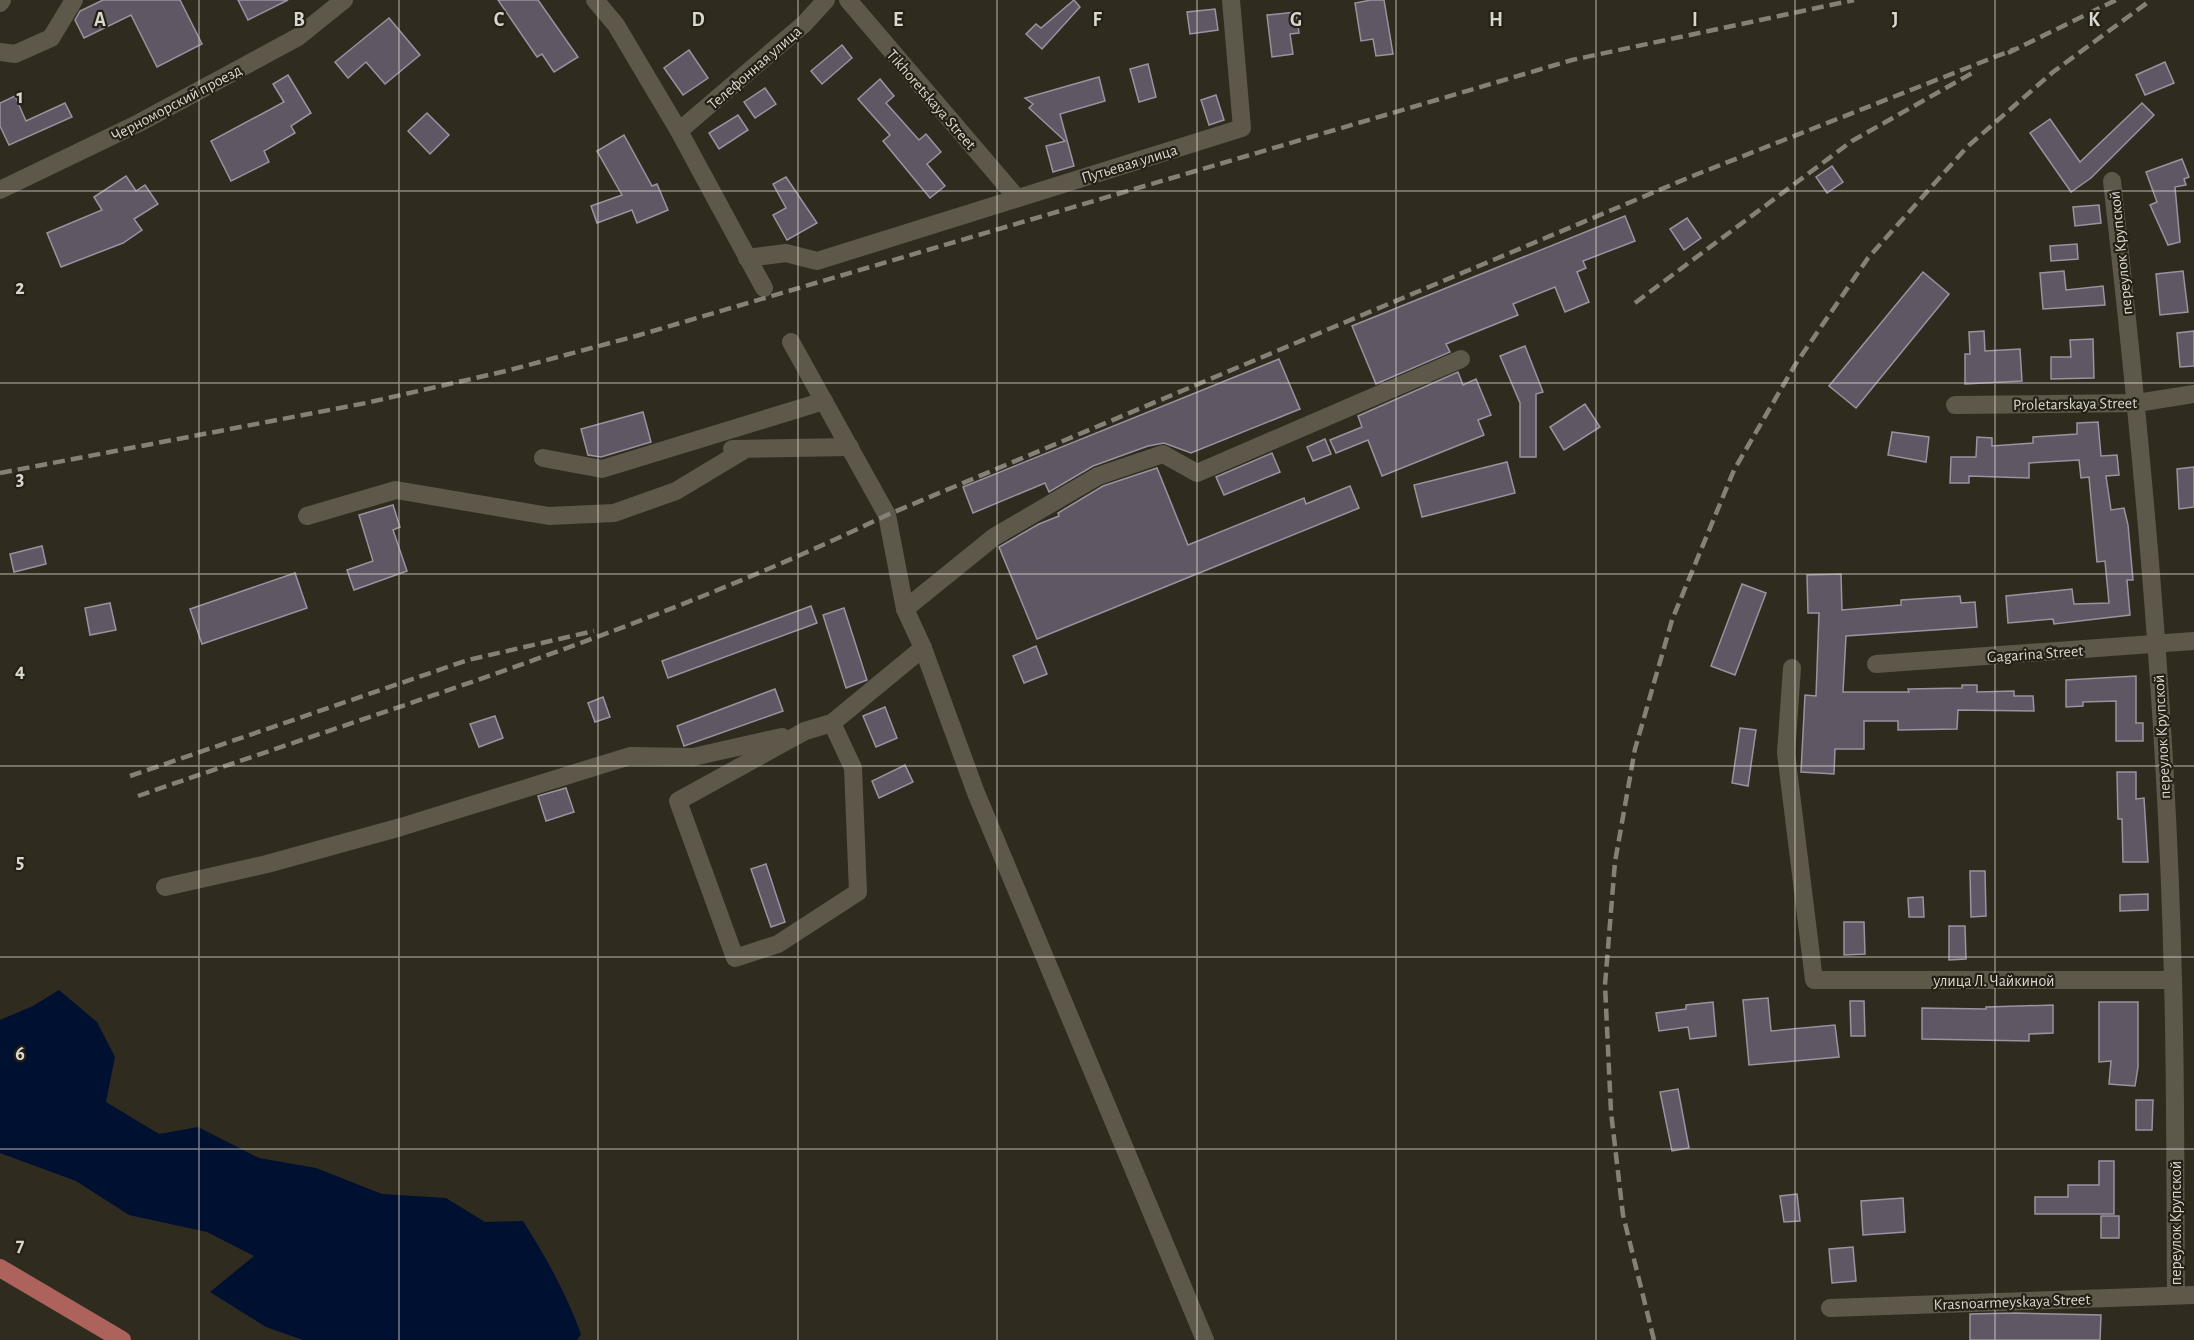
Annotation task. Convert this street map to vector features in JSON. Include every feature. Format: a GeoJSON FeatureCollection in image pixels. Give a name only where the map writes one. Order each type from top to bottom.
{"type":"FeatureCollection","features":[{"type":"Feature","properties":{"kind":"main road"},"geometry":{"type":"LineString","coordinates":[[0,1268],[122,1340]]}},
{"type":"Feature","properties":{"kind":"street"},"geometry":{"type":"LineString","coordinates":[[0,52],[15,54],[51,38],[74,0]]}},
{"type":"Feature","properties":{"kind":"street","name":"Черноморский проезд"},"geometry":{"type":"LineString","coordinates":[[0,190],[139,123],[298,37],[344,0]]}},
{"type":"Feature","properties":{"kind":"street"},"geometry":{"type":"LineString","coordinates":[[595,0],[616,25],[679,131],[764,288]]}},
{"type":"Feature","properties":{"kind":"street","name":"Телефонная улица"},"geometry":{"type":"LineString","coordinates":[[679,131],[804,24],[826,0]]}},
{"type":"Feature","properties":{"kind":"street","name":"Tikhoretskaya Street"},"geometry":{"type":"LineString","coordinates":[[848,0],[1017,198]]}},
{"type":"Feature","properties":{"kind":"street","name":"Путьевая улица"},"geometry":{"type":"LineString","coordinates":[[747,258],[786,253],[817,261],[1242,128],[1231,0]]}},
{"type":"Feature","properties":{"kind":"street","name":"переулок Крупской"},"geometry":{"type":"LineString","coordinates":[[2112,181],[2137,403],[2157,644],[2173,980],[2176,1295]]}},
{"type":"Feature","properties":{"kind":"street"},"geometry":{"type":"LineString","coordinates":[[792,342],[887,515],[905,609],[923,648],[976,794],[1205,1340]]}},
{"type":"Feature","properties":{"kind":"street"},"geometry":{"type":"LineString","coordinates":[[905,609],[994,537],[1098,476],[1163,454],[1197,472],[1461,359]]}},
{"type":"Feature","properties":{"kind":"street","name":"Proletarskaya Street"},"geometry":{"type":"LineString","coordinates":[[1955,405],[2137,403],[2194,394]]}},
{"type":"Feature","properties":{"kind":"street"},"geometry":{"type":"LineString","coordinates":[[543,458],[602,469],[692,444],[824,401]]}},
{"type":"Feature","properties":{"kind":"street"},"geometry":{"type":"LineString","coordinates":[[692,444],[744,450],[850,447]]}},
{"type":"Feature","properties":{"kind":"street"},"geometry":{"type":"LineString","coordinates":[[307,516],[396,490],[549,516],[614,513],[676,491],[744,450]]}},
{"type":"Feature","properties":{"kind":"street","name":"Gagarina Street"},"geometry":{"type":"LineString","coordinates":[[1876,664],[2194,641]]}},
{"type":"Feature","properties":{"kind":"street"},"geometry":{"type":"LineString","coordinates":[[165,886],[267,864],[630,756],[693,757],[832,723],[923,648]]}},
{"type":"Feature","properties":{"kind":"street","name":"улица Л. Чайкиной"},"geometry":{"type":"LineString","coordinates":[[1792,668],[1786,753],[1814,980],[2173,980]]}},
{"type":"Feature","properties":{"kind":"street"},"geometry":{"type":"LineString","coordinates":[[805,731],[678,801],[735,958],[778,944],[858,892],[853,768],[832,723]]}},
{"type":"Feature","properties":{"kind":"street","name":"Krasnoarmeyskaya Street"},"geometry":{"type":"LineString","coordinates":[[1830,1308],[2194,1295]]}},
{"type":"Feature","properties":{"kind":"water"},"geometry":{"type":"Polygon","coordinates":[[[59,990],[97,1022],[115,1057],[106,1102],[159,1134],[198,1127],[259,1158],[316,1168],[382,1194],[446,1198],[485,1222],[523,1221],[548,1262],[569,1304],[581,1334],[577,1340],[303,1340],[266,1327],[210,1292],[254,1256],[207,1232],[129,1215],[76,1181],[0,1153],[0,1020],[33,1006],[59,990]]]}},
{"type":"Feature","properties":{"kind":"building"},"geometry":{"type":"Polygon","coordinates":[[[103,0],[180,0],[202,44],[157,67],[131,15],[84,38],[75,20],[80,11],[103,0]]]}},
{"type":"Feature","properties":{"kind":"building"},"geometry":{"type":"Polygon","coordinates":[[[238,0],[288,0],[248,20],[238,0]]]}},
{"type":"Feature","properties":{"kind":"building"},"geometry":{"type":"Polygon","coordinates":[[[498,0],[538,0],[578,57],[554,72],[542,54],[537,57],[498,0]]]}},
{"type":"Feature","properties":{"kind":"building"},"geometry":{"type":"Polygon","coordinates":[[[1074,0],[1080,7],[1042,49],[1026,34],[1036,24],[1041,28],[1074,0]]]}},
{"type":"Feature","properties":{"kind":"building"},"geometry":{"type":"Polygon","coordinates":[[[1384,0],[1393,54],[1376,56],[1373,39],[1361,41],[1355,3],[1384,0]]]}},
{"type":"Feature","properties":{"kind":"building"},"geometry":{"type":"Polygon","coordinates":[[[1215,9],[1218,30],[1190,34],[1187,12],[1215,9]]]}},
{"type":"Feature","properties":{"kind":"building"},"geometry":{"type":"Polygon","coordinates":[[[1296,12],[1299,33],[1290,34],[1293,54],[1272,57],[1267,15],[1296,12]]]}},
{"type":"Feature","properties":{"kind":"building"},"geometry":{"type":"Polygon","coordinates":[[[389,18],[420,55],[385,84],[366,62],[348,78],[335,62],[389,18]]]}},
{"type":"Feature","properties":{"kind":"building"},"geometry":{"type":"Polygon","coordinates":[[[842,45],[852,58],[822,84],[811,71],[842,45]]]}},
{"type":"Feature","properties":{"kind":"building"},"geometry":{"type":"Polygon","coordinates":[[[689,50],[708,78],[683,95],[664,68],[689,50]]]}},
{"type":"Feature","properties":{"kind":"building"},"geometry":{"type":"Polygon","coordinates":[[[2165,62],[2174,83],[2145,95],[2136,75],[2165,62]]]}},
{"type":"Feature","properties":{"kind":"building"},"geometry":{"type":"Polygon","coordinates":[[[1148,64],[1156,97],[1139,102],[1130,69],[1148,64]]]}},
{"type":"Feature","properties":{"kind":"building"},"geometry":{"type":"Polygon","coordinates":[[[288,75],[311,113],[291,126],[295,133],[264,151],[269,162],[231,181],[211,141],[284,102],[273,84],[288,75]]]}},
{"type":"Feature","properties":{"kind":"building"},"geometry":{"type":"Polygon","coordinates":[[[1099,77],[1105,101],[1060,114],[1074,166],[1053,172],[1046,146],[1065,141],[1029,108],[1033,104],[1025,98],[1099,77]]]}},
{"type":"Feature","properties":{"kind":"building"},"geometry":{"type":"Polygon","coordinates":[[[880,79],[894,96],[886,103],[919,140],[926,134],[941,152],[927,164],[945,186],[930,198],[883,141],[890,135],[858,99],[880,79]]]}},
{"type":"Feature","properties":{"kind":"building"},"geometry":{"type":"Polygon","coordinates":[[[765,88],[776,104],[755,118],[744,102],[765,88]]]}},
{"type":"Feature","properties":{"kind":"building"},"geometry":{"type":"Polygon","coordinates":[[[1216,95],[1224,120],[1209,125],[1201,100],[1216,95]]]}},
{"type":"Feature","properties":{"kind":"building"},"geometry":{"type":"Polygon","coordinates":[[[15,96],[26,121],[65,103],[72,117],[9,145],[0,126],[0,103],[15,96]]]}},
{"type":"Feature","properties":{"kind":"building"},"geometry":{"type":"Polygon","coordinates":[[[2142,103],[2154,115],[2091,178],[2071,192],[2030,133],[2050,119],[2080,162],[2142,103]]]}},
{"type":"Feature","properties":{"kind":"building"},"geometry":{"type":"Polygon","coordinates":[[[427,113],[449,135],[430,154],[408,131],[427,113]]]}},
{"type":"Feature","properties":{"kind":"building"},"geometry":{"type":"Polygon","coordinates":[[[738,115],[748,130],[719,149],[709,133],[738,115]]]}},
{"type":"Feature","properties":{"kind":"building"},"geometry":{"type":"Polygon","coordinates":[[[624,135],[652,186],[657,184],[668,210],[637,223],[632,210],[597,223],[591,206],[622,195],[597,151],[624,135]]]}},
{"type":"Feature","properties":{"kind":"building"},"geometry":{"type":"Polygon","coordinates":[[[2182,159],[2189,177],[2184,179],[2186,185],[2175,187],[2180,242],[2168,245],[2150,205],[2157,202],[2146,172],[2182,159]]]}},
{"type":"Feature","properties":{"kind":"building"},"geometry":{"type":"Polygon","coordinates":[[[1832,166],[1843,182],[1827,193],[1816,177],[1832,166]]]}},
{"type":"Feature","properties":{"kind":"building"},"geometry":{"type":"Polygon","coordinates":[[[126,176],[136,191],[145,185],[158,204],[134,219],[142,230],[123,243],[61,267],[47,233],[102,210],[94,197],[126,176]]]}},
{"type":"Feature","properties":{"kind":"building"},"geometry":{"type":"Polygon","coordinates":[[[786,177],[817,223],[787,240],[773,215],[786,208],[773,184],[786,177]]]}},
{"type":"Feature","properties":{"kind":"building"},"geometry":{"type":"Polygon","coordinates":[[[2099,205],[2101,223],[2075,226],[2073,207],[2099,205]]]}},
{"type":"Feature","properties":{"kind":"building"},"geometry":{"type":"Polygon","coordinates":[[[1625,216],[1635,241],[1583,261],[1586,268],[1577,272],[1589,302],[1565,312],[1555,287],[1513,304],[1518,315],[1446,344],[1450,352],[1376,384],[1352,326],[1625,216]]]}},
{"type":"Feature","properties":{"kind":"building"},"geometry":{"type":"Polygon","coordinates":[[[1687,218],[1701,238],[1684,250],[1670,229],[1687,218]]]}},
{"type":"Feature","properties":{"kind":"building"},"geometry":{"type":"Polygon","coordinates":[[[2077,244],[2078,259],[2051,261],[2050,246],[2077,244]]]}},
{"type":"Feature","properties":{"kind":"building"},"geometry":{"type":"Polygon","coordinates":[[[2064,271],[2066,290],[2103,286],[2105,305],[2043,309],[2040,273],[2064,271]]]}},
{"type":"Feature","properties":{"kind":"building"},"geometry":{"type":"Polygon","coordinates":[[[2183,271],[2188,312],[2160,315],[2156,274],[2183,271]]]}},
{"type":"Feature","properties":{"kind":"building"},"geometry":{"type":"Polygon","coordinates":[[[1923,272],[1949,294],[1856,408],[1829,386],[1923,272]]]}},
{"type":"Feature","properties":{"kind":"building"},"geometry":{"type":"Polygon","coordinates":[[[1984,331],[1985,351],[2020,349],[2022,381],[1965,384],[1965,354],[1970,354],[1969,332],[1984,331]]]}},
{"type":"Feature","properties":{"kind":"building"},"geometry":{"type":"Polygon","coordinates":[[[2194,331],[2194,366],[2180,367],[2177,333],[2194,331]]]}},
{"type":"Feature","properties":{"kind":"building"},"geometry":{"type":"Polygon","coordinates":[[[2093,339],[2094,378],[2051,379],[2051,357],[2071,357],[2070,340],[2093,339]]]}},
{"type":"Feature","properties":{"kind":"building"},"geometry":{"type":"Polygon","coordinates":[[[1525,346],[1543,392],[1536,394],[1536,457],[1520,457],[1520,403],[1500,356],[1525,346]]]}},
{"type":"Feature","properties":{"kind":"building"},"geometry":{"type":"Polygon","coordinates":[[[1279,359],[1300,409],[1191,453],[1164,443],[1148,446],[1093,466],[1049,492],[1045,483],[973,513],[963,487],[1279,359]]]}},
{"type":"Feature","properties":{"kind":"building"},"geometry":{"type":"Polygon","coordinates":[[[1458,372],[1463,385],[1476,379],[1491,415],[1478,420],[1484,435],[1382,476],[1368,440],[1336,453],[1330,440],[1362,427],[1358,416],[1458,372]]]}},
{"type":"Feature","properties":{"kind":"building"},"geometry":{"type":"Polygon","coordinates":[[[1585,404],[1600,427],[1564,450],[1550,427],[1585,404]]]}},
{"type":"Feature","properties":{"kind":"building"},"geometry":{"type":"Polygon","coordinates":[[[643,412],[651,442],[601,457],[588,455],[581,429],[643,412]]]}},
{"type":"Feature","properties":{"kind":"building"},"geometry":{"type":"Polygon","coordinates":[[[2098,422],[2101,456],[2117,455],[2119,475],[2106,476],[2111,510],[2124,508],[2128,525],[2133,580],[2127,580],[2130,615],[2054,624],[2053,619],[2008,623],[2006,596],[2072,589],[2074,604],[2109,603],[2105,561],[2097,562],[2089,477],[2081,478],[2079,460],[2029,463],[2029,478],[1969,476],[1969,483],[1950,483],[1951,457],[1976,457],[1977,437],[1992,438],[1992,446],[2033,443],[2033,437],[2077,434],[2077,423],[2098,422]]]}},
{"type":"Feature","properties":{"kind":"building"},"geometry":{"type":"Polygon","coordinates":[[[1892,432],[1929,437],[1926,462],[1888,455],[1892,432]]]}},
{"type":"Feature","properties":{"kind":"building"},"geometry":{"type":"Polygon","coordinates":[[[1325,439],[1331,454],[1313,461],[1307,447],[1325,439]]]}},
{"type":"Feature","properties":{"kind":"building"},"geometry":{"type":"Polygon","coordinates":[[[1272,453],[1280,472],[1224,495],[1216,477],[1272,453]]]}},
{"type":"Feature","properties":{"kind":"building"},"geometry":{"type":"Polygon","coordinates":[[[1507,462],[1515,493],[1422,517],[1414,485],[1507,462]]]}},
{"type":"Feature","properties":{"kind":"building"},"geometry":{"type":"Polygon","coordinates":[[[2194,467],[2194,507],[2179,509],[2177,469],[2194,467]]]}},
{"type":"Feature","properties":{"kind":"building"},"geometry":{"type":"Polygon","coordinates":[[[1157,468],[1188,545],[1304,498],[1306,504],[1350,486],[1359,508],[1037,639],[999,547],[1039,524],[1059,516],[1058,513],[1103,486],[1157,468]]]}},
{"type":"Feature","properties":{"kind":"building"},"geometry":{"type":"Polygon","coordinates":[[[393,505],[400,527],[393,530],[407,571],[354,590],[347,570],[373,561],[359,515],[393,505]]]}},
{"type":"Feature","properties":{"kind":"building"},"geometry":{"type":"Polygon","coordinates":[[[42,546],[46,564],[14,572],[10,554],[42,546]]]}},
{"type":"Feature","properties":{"kind":"building"},"geometry":{"type":"Polygon","coordinates":[[[295,573],[307,608],[202,644],[190,609],[295,573]]]}},
{"type":"Feature","properties":{"kind":"building"},"geometry":{"type":"Polygon","coordinates":[[[1841,574],[1842,610],[1901,605],[1901,600],[1960,596],[1961,603],[1975,602],[1977,627],[1846,636],[1843,692],[1909,692],[1908,689],[1962,688],[1962,685],[1977,685],[1977,692],[2014,691],[2014,696],[2033,696],[2034,711],[1958,710],[1957,729],[1898,730],[1898,721],[1864,721],[1864,749],[1835,749],[1834,774],[1801,772],[1805,695],[1816,696],[1819,613],[1808,613],[1807,575],[1841,574]]]}},
{"type":"Feature","properties":{"kind":"building"},"geometry":{"type":"Polygon","coordinates":[[[1742,584],[1766,593],[1735,675],[1711,666],[1742,584]]]}},
{"type":"Feature","properties":{"kind":"building"},"geometry":{"type":"Polygon","coordinates":[[[110,603],[116,630],[90,635],[85,608],[110,603]]]}},
{"type":"Feature","properties":{"kind":"building"},"geometry":{"type":"Polygon","coordinates":[[[811,606],[817,623],[668,678],[662,661],[811,606]]]}},
{"type":"Feature","properties":{"kind":"building"},"geometry":{"type":"Polygon","coordinates":[[[844,608],[867,680],[846,688],[823,615],[844,608]]]}},
{"type":"Feature","properties":{"kind":"building"},"geometry":{"type":"Polygon","coordinates":[[[1036,646],[1047,674],[1024,683],[1013,656],[1036,646]]]}},
{"type":"Feature","properties":{"kind":"building"},"geometry":{"type":"Polygon","coordinates":[[[2136,676],[2136,723],[2143,723],[2143,741],[2116,741],[2116,701],[2083,702],[2083,706],[2066,707],[2066,680],[2136,676]]]}},
{"type":"Feature","properties":{"kind":"building"},"geometry":{"type":"Polygon","coordinates":[[[775,689],[783,711],[684,746],[677,726],[775,689]]]}},
{"type":"Feature","properties":{"kind":"building"},"geometry":{"type":"Polygon","coordinates":[[[603,697],[610,717],[595,722],[588,703],[603,697]]]}},
{"type":"Feature","properties":{"kind":"building"},"geometry":{"type":"Polygon","coordinates":[[[885,707],[897,738],[876,747],[863,716],[885,707]]]}},
{"type":"Feature","properties":{"kind":"building"},"geometry":{"type":"Polygon","coordinates":[[[495,716],[503,738],[479,747],[470,724],[495,716]]]}},
{"type":"Feature","properties":{"kind":"building"},"geometry":{"type":"Polygon","coordinates":[[[1740,728],[1756,730],[1748,786],[1732,783],[1740,728]]]}},
{"type":"Feature","properties":{"kind":"building"},"geometry":{"type":"Polygon","coordinates":[[[905,765],[913,782],[879,798],[872,781],[905,765]]]}},
{"type":"Feature","properties":{"kind":"building"},"geometry":{"type":"Polygon","coordinates":[[[2117,772],[2136,772],[2136,799],[2144,798],[2148,862],[2123,862],[2122,819],[2118,819],[2117,772]]]}},
{"type":"Feature","properties":{"kind":"building"},"geometry":{"type":"Polygon","coordinates":[[[566,788],[574,812],[546,821],[538,796],[566,788]]]}},
{"type":"Feature","properties":{"kind":"building"},"geometry":{"type":"Polygon","coordinates":[[[766,864],[785,922],[771,927],[751,869],[766,864]]]}},
{"type":"Feature","properties":{"kind":"building"},"geometry":{"type":"Polygon","coordinates":[[[1970,871],[1985,871],[1986,916],[1971,917],[1970,871]]]}},
{"type":"Feature","properties":{"kind":"building"},"geometry":{"type":"Polygon","coordinates":[[[2148,894],[2148,910],[2120,911],[2120,895],[2148,894]]]}},
{"type":"Feature","properties":{"kind":"building"},"geometry":{"type":"Polygon","coordinates":[[[1923,897],[1924,917],[1909,917],[1908,898],[1923,897]]]}},
{"type":"Feature","properties":{"kind":"building"},"geometry":{"type":"Polygon","coordinates":[[[1844,922],[1864,922],[1865,954],[1844,955],[1844,922]]]}},
{"type":"Feature","properties":{"kind":"building"},"geometry":{"type":"Polygon","coordinates":[[[1949,926],[1965,926],[1966,959],[1949,960],[1949,926]]]}},
{"type":"Feature","properties":{"kind":"building"},"geometry":{"type":"Polygon","coordinates":[[[1768,998],[1771,1031],[1835,1025],[1839,1057],[1749,1065],[1743,1000],[1768,998]]]}},
{"type":"Feature","properties":{"kind":"building"},"geometry":{"type":"Polygon","coordinates":[[[1850,1001],[1864,1001],[1865,1036],[1851,1036],[1850,1001]]]}},
{"type":"Feature","properties":{"kind":"building"},"geometry":{"type":"Polygon","coordinates":[[[1713,1002],[1716,1036],[1690,1039],[1688,1027],[1659,1031],[1656,1013],[1686,1009],[1686,1005],[1713,1002]]]}},
{"type":"Feature","properties":{"kind":"building"},"geometry":{"type":"Polygon","coordinates":[[[2099,1002],[2138,1002],[2138,1067],[2135,1086],[2109,1084],[2111,1061],[2099,1062],[2099,1002]]]}},
{"type":"Feature","properties":{"kind":"building"},"geometry":{"type":"Polygon","coordinates":[[[2053,1005],[2053,1033],[2029,1034],[2029,1041],[1922,1039],[1922,1008],[1986,1009],[1986,1007],[2053,1005]]]}},
{"type":"Feature","properties":{"kind":"building"},"geometry":{"type":"Polygon","coordinates":[[[1678,1089],[1689,1148],[1672,1151],[1660,1092],[1678,1089]]]}},
{"type":"Feature","properties":{"kind":"building"},"geometry":{"type":"Polygon","coordinates":[[[2136,1100],[2153,1100],[2152,1130],[2136,1130],[2136,1100]]]}},
{"type":"Feature","properties":{"kind":"building"},"geometry":{"type":"Polygon","coordinates":[[[2099,1161],[2114,1161],[2114,1214],[2035,1214],[2035,1197],[2068,1197],[2068,1185],[2099,1185],[2099,1161]]]}},
{"type":"Feature","properties":{"kind":"building"},"geometry":{"type":"Polygon","coordinates":[[[1797,1194],[1800,1221],[1784,1222],[1780,1196],[1797,1194]]]}},
{"type":"Feature","properties":{"kind":"building"},"geometry":{"type":"Polygon","coordinates":[[[1903,1198],[1905,1232],[1863,1235],[1861,1201],[1903,1198]]]}},
{"type":"Feature","properties":{"kind":"building"},"geometry":{"type":"Polygon","coordinates":[[[2101,1216],[2119,1216],[2119,1238],[2101,1238],[2101,1216]]]}},
{"type":"Feature","properties":{"kind":"building"},"geometry":{"type":"Polygon","coordinates":[[[1853,1247],[1856,1281],[1832,1283],[1829,1249],[1853,1247]]]}},
{"type":"Feature","properties":{"kind":"building"},"geometry":{"type":"Polygon","coordinates":[[[1970,1314],[2101,1315],[2100,1340],[1970,1340],[1970,1314]]]}},
{"type":"Feature","properties":{"kind":"railway"},"geometry":{"type":"LineString","coordinates":[[0,473],[366,403],[506,371],[636,336],[1572,60],[1854,0]]}},
{"type":"Feature","properties":{"kind":"railway"},"geometry":{"type":"LineString","coordinates":[[2008,53],[2116,0]]}},
{"type":"Feature","properties":{"kind":"railway"},"geometry":{"type":"LineString","coordinates":[[1654,1340],[1623,1215],[1611,1112],[1605,985],[1615,862],[1635,749],[1672,620],[1734,470],[1795,365],[1868,258],[1967,147],[2053,72],[2151,0]]}},
{"type":"Feature","properties":{"kind":"railway"},"geometry":{"type":"LineString","coordinates":[[138,796],[517,666],[704,595],[796,557],[887,515],[1695,175],[2015,49]]}},
{"type":"Feature","properties":{"kind":"railway"},"geometry":{"type":"LineString","coordinates":[[1635,303],[1852,141],[1974,72]]}},
{"type":"Feature","properties":{"kind":"railway"},"geometry":{"type":"LineString","coordinates":[[130,776],[468,660],[594,631]]}}]}
